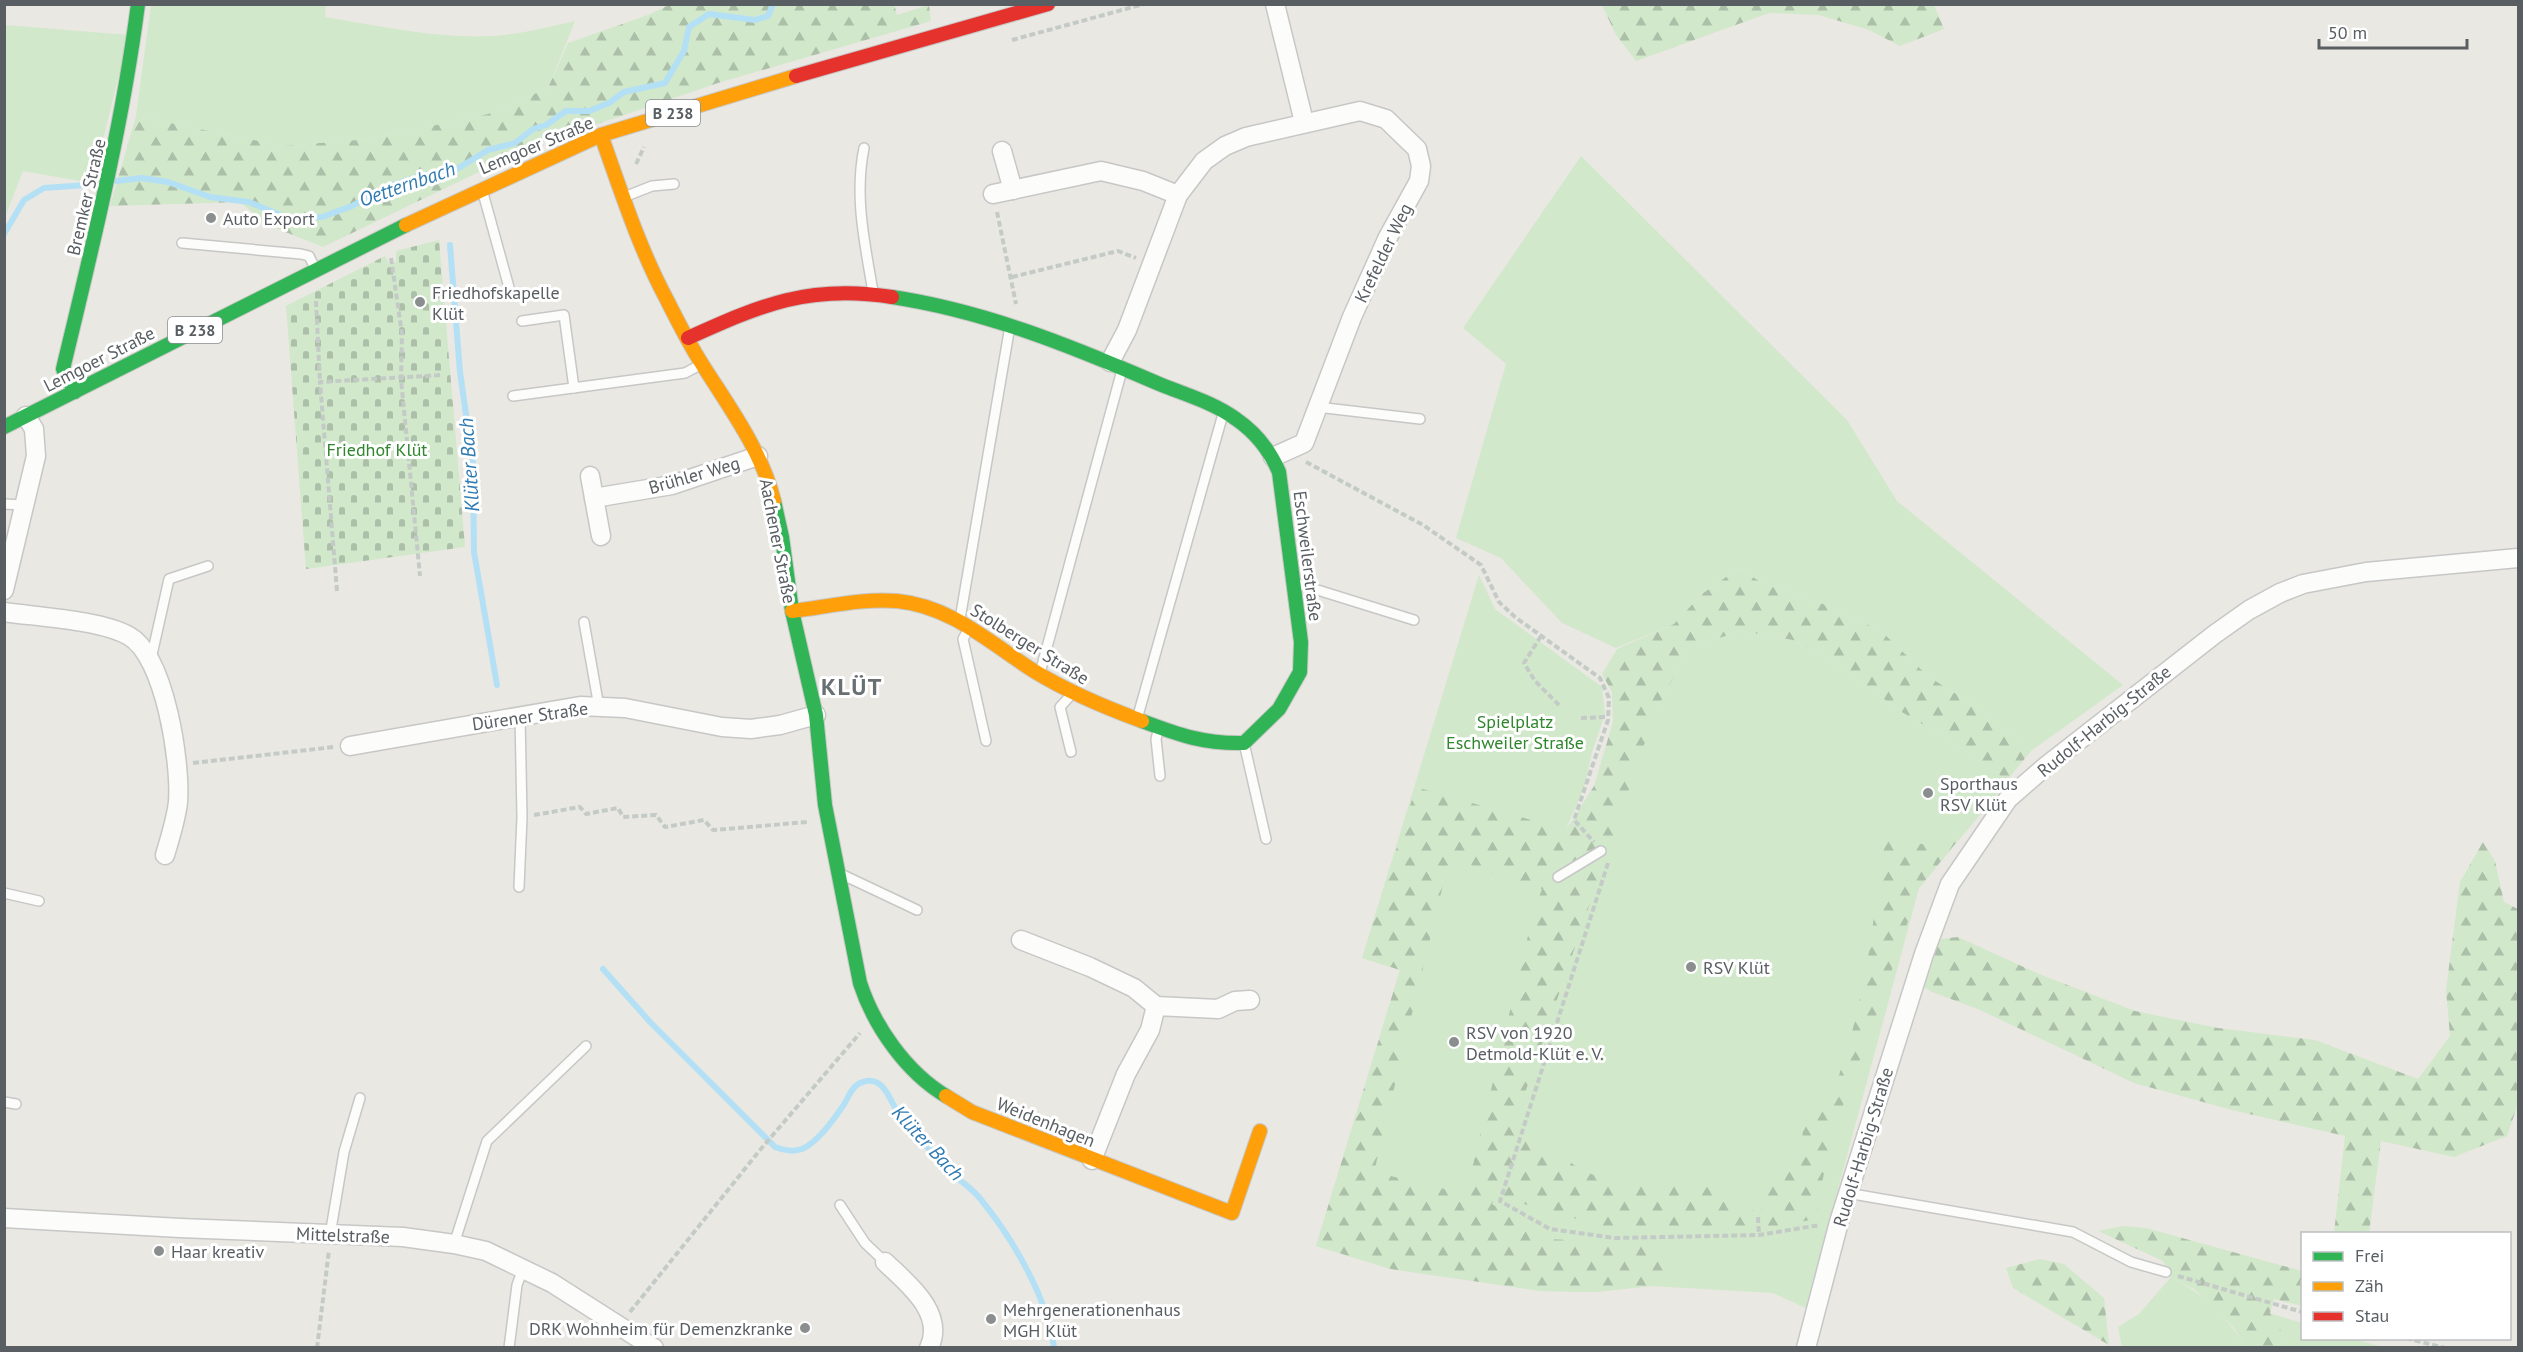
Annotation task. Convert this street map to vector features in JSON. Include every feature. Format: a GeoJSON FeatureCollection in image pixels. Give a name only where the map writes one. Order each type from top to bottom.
{"type":"FeatureCollection","features":[{"type":"Feature","properties":{"kind":"street","name":"Bremker Straße"},"geometry":{"type":"LineString","coordinates":[[75,392],[63,369],[110,173],[130,66],[138,4]]}},
{"type":"Feature","properties":{"kind":"street","name":"Lemgoer Straße"},"geometry":{"type":"LineString","coordinates":[[4,427],[481,188],[602,135],[905,49],[1048,4]]}},
{"type":"Feature","properties":{"kind":"street"},"geometry":{"type":"LineString","coordinates":[[1275,4],[1304,122]]}},
{"type":"Feature","properties":{"kind":"street","name":"Krefelder Weg"},"geometry":{"type":"LineString","coordinates":[[1117,365],[1127,330],[1178,195],[1190,177],[1213,153],[1246,137],[1304,122],[1360,111],[1373,113],[1386,119],[1417,149],[1421,166],[1419,181],[1388,237],[1352,317],[1304,443],[1273,457]]}},
{"type":"Feature","properties":{"kind":"street","name":"Aachener Straße"},"geometry":{"type":"LineString","coordinates":[[602,135],[648,261],[665,297],[702,364],[727,400],[770,480],[782,537],[792,611],[816,715],[825,805],[850,938]]}},
{"type":"Feature","properties":{"kind":"street"},"geometry":{"type":"LineString","coordinates":[[1002,151],[1013,190]]}},
{"type":"Feature","properties":{"kind":"street"},"geometry":{"type":"LineString","coordinates":[[993,194],[1101,171],[1143,181],[1178,195]]}},
{"type":"Feature","properties":{"kind":"street","name":"Eschweilerstraße"},"geometry":{"type":"LineString","coordinates":[[688,338],[773,301],[816,293],[873,294],[924,301],[1010,326],[1117,365],[1224,412],[1244,424],[1273,457],[1279,472],[1301,642],[1300,672],[1287,697],[1270,719],[1244,743]]}},
{"type":"Feature","properties":{"kind":"street"},"geometry":{"type":"LineString","coordinates":[[4,590],[36,456],[34,429],[26,416]]}},
{"type":"Feature","properties":{"kind":"street","name":"Brühler Weg"},"geometry":{"type":"LineString","coordinates":[[594,498],[672,485],[758,456]]}},
{"type":"Feature","properties":{"kind":"street"},"geometry":{"type":"LineString","coordinates":[[590,476],[602,536]]}},
{"type":"Feature","properties":{"kind":"street","name":"Rudolf-Harbig-Straße"},"geometry":{"type":"LineString","coordinates":[[1806,1347],[1847,1193],[1924,954],[1950,884],[2008,800],[2046,766],[2206,640],[2280,592],[2303,584],[2366,573],[2518,558]]}},
{"type":"Feature","properties":{"kind":"street","name":"Stolberger Straße"},"geometry":{"type":"LineString","coordinates":[[792,611],[855,603],[897,601],[936,610],[965,624],[1073,693],[1188,739],[1217,744],[1244,743]]}},
{"type":"Feature","properties":{"kind":"street"},"geometry":{"type":"LineString","coordinates":[[4,612],[112,628],[130,636],[152,659],[167,709],[176,765],[178,802],[165,855]]}},
{"type":"Feature","properties":{"kind":"street","name":"Dürener Straße"},"geometry":{"type":"LineString","coordinates":[[350,746],[580,706],[624,708],[722,727],[751,729],[780,725],[816,715]]}},
{"type":"Feature","properties":{"kind":"street","name":"Weidenhagen"},"geometry":{"type":"LineString","coordinates":[[850,938],[860,983],[875,1016],[900,1055],[936,1089],[972,1112],[1232,1213],[1260,1131]]}},
{"type":"Feature","properties":{"kind":"street"},"geometry":{"type":"LineString","coordinates":[[1021,940],[1090,967],[1134,988],[1156,1006],[1218,1009],[1234,1001],[1250,1000]]}},
{"type":"Feature","properties":{"kind":"street"},"geometry":{"type":"LineString","coordinates":[[1092,1160],[1126,1074],[1150,1030],[1156,1006]]}},
{"type":"Feature","properties":{"kind":"street","name":"Mittelstraße"},"geometry":{"type":"LineString","coordinates":[[4,1218],[403,1237],[454,1244],[486,1251],[552,1282],[654,1347]]}},
{"type":"Feature","properties":{"kind":"street"},"geometry":{"type":"LineString","coordinates":[[885,1262],[912,1287],[931,1315],[933,1332],[928,1347]]}},
{"type":"Feature","properties":{"kind":"lane"},"geometry":{"type":"LineString","coordinates":[[864,148],[859,172],[859,204],[873,294]]}},
{"type":"Feature","properties":{"kind":"lane"},"geometry":{"type":"LineString","coordinates":[[624,197],[652,186],[674,184]]}},
{"type":"Feature","properties":{"kind":"lane"},"geometry":{"type":"LineString","coordinates":[[481,188],[510,291]]}},
{"type":"Feature","properties":{"kind":"lane"},"geometry":{"type":"LineString","coordinates":[[182,243],[301,254],[309,256],[316,270]]}},
{"type":"Feature","properties":{"kind":"lane"},"geometry":{"type":"LineString","coordinates":[[522,321],[564,315],[574,388]]}},
{"type":"Feature","properties":{"kind":"lane"},"geometry":{"type":"LineString","coordinates":[[986,741],[963,639],[1010,326]]}},
{"type":"Feature","properties":{"kind":"lane"},"geometry":{"type":"LineString","coordinates":[[513,396],[685,373],[702,364]]}},
{"type":"Feature","properties":{"kind":"lane"},"geometry":{"type":"LineString","coordinates":[[1040,674],[1117,365]]}},
{"type":"Feature","properties":{"kind":"lane"},"geometry":{"type":"LineString","coordinates":[[1317,407],[1420,419]]}},
{"type":"Feature","properties":{"kind":"lane"},"geometry":{"type":"LineString","coordinates":[[1137,720],[1224,412]]}},
{"type":"Feature","properties":{"kind":"lane"},"geometry":{"type":"LineString","coordinates":[[4,504],[23,505]]}},
{"type":"Feature","properties":{"kind":"lane"},"geometry":{"type":"LineString","coordinates":[[152,659],[169,579],[208,566]]}},
{"type":"Feature","properties":{"kind":"lane"},"geometry":{"type":"LineString","coordinates":[[1293,582],[1414,620]]}},
{"type":"Feature","properties":{"kind":"lane"},"geometry":{"type":"LineString","coordinates":[[584,622],[598,707]]}},
{"type":"Feature","properties":{"kind":"lane"},"geometry":{"type":"LineString","coordinates":[[1071,752],[1060,707],[1073,693]]}},
{"type":"Feature","properties":{"kind":"lane"},"geometry":{"type":"LineString","coordinates":[[519,887],[522,817],[520,715]]}},
{"type":"Feature","properties":{"kind":"lane"},"geometry":{"type":"LineString","coordinates":[[1159,728],[1156,739],[1160,776]]}},
{"type":"Feature","properties":{"kind":"lane"},"geometry":{"type":"LineString","coordinates":[[1244,743],[1266,840]]}},
{"type":"Feature","properties":{"kind":"lane"},"geometry":{"type":"LineString","coordinates":[[1558,877],[1601,850]]}},
{"type":"Feature","properties":{"kind":"lane"},"geometry":{"type":"LineString","coordinates":[[838,873],[917,910]]}},
{"type":"Feature","properties":{"kind":"lane"},"geometry":{"type":"LineString","coordinates":[[4,893],[39,901]]}},
{"type":"Feature","properties":{"kind":"lane"},"geometry":{"type":"LineString","coordinates":[[454,1244],[487,1141],[586,1046]]}},
{"type":"Feature","properties":{"kind":"lane"},"geometry":{"type":"LineString","coordinates":[[330,1235],[344,1152],[360,1098]]}},
{"type":"Feature","properties":{"kind":"lane"},"geometry":{"type":"LineString","coordinates":[[4,1102],[16,1104]]}},
{"type":"Feature","properties":{"kind":"lane"},"geometry":{"type":"LineString","coordinates":[[1847,1193],[2073,1233],[2131,1262],[2166,1272]]}},
{"type":"Feature","properties":{"kind":"lane"},"geometry":{"type":"LineString","coordinates":[[840,1205],[865,1243],[885,1262]]}},
{"type":"Feature","properties":{"kind":"lane"},"geometry":{"type":"LineString","coordinates":[[509,1347],[517,1285],[523,1269]]}},
{"type":"Feature","properties":{"kind":"path"},"geometry":{"type":"LineString","coordinates":[[993,194],[1015,294]]}},
{"type":"Feature","properties":{"kind":"path"},"geometry":{"type":"LineString","coordinates":[[390,248],[402,334],[401,379],[420,576]]}},
{"type":"Feature","properties":{"kind":"path"},"geometry":{"type":"LineString","coordinates":[[1012,277],[1118,251],[1152,266]]}},
{"type":"Feature","properties":{"kind":"path"},"geometry":{"type":"LineString","coordinates":[[316,301],[320,382],[337,591]]}},
{"type":"Feature","properties":{"kind":"path"},"geometry":{"type":"LineString","coordinates":[[320,382],[442,375]]}},
{"type":"Feature","properties":{"kind":"path"},"geometry":{"type":"LineString","coordinates":[[1273,457],[1299,458],[1423,525],[1481,565],[1499,602],[1541,636],[1600,678],[1609,698],[1608,717],[1574,820],[1601,850]]}},
{"type":"Feature","properties":{"kind":"path"},"geometry":{"type":"LineString","coordinates":[[1541,636],[1524,663],[1535,681],[1561,707]]}},
{"type":"Feature","properties":{"kind":"path"},"geometry":{"type":"LineString","coordinates":[[1581,718],[1608,717]]}},
{"type":"Feature","properties":{"kind":"path"},"geometry":{"type":"LineString","coordinates":[[176,765],[350,746]]}},
{"type":"Feature","properties":{"kind":"path"},"geometry":{"type":"LineString","coordinates":[[522,817],[580,807],[586,814],[618,807],[623,817],[656,815],[665,827],[704,820],[713,830],[807,823],[825,805]]}},
{"type":"Feature","properties":{"kind":"path"},"geometry":{"type":"LineString","coordinates":[[1610,857],[1500,1201],[1550,1229],[1615,1238],[1759,1234],[1839,1222]]}},
{"type":"Feature","properties":{"kind":"path"},"geometry":{"type":"LineString","coordinates":[[620,1324],[760,1150],[875,1016]]}},
{"type":"Feature","properties":{"kind":"path"},"geometry":{"type":"LineString","coordinates":[[1758,1217],[1759,1234]]}},
{"type":"Feature","properties":{"kind":"path"},"geometry":{"type":"LineString","coordinates":[[317,1347],[330,1235]]}},
{"type":"Feature","properties":{"kind":"path"},"geometry":{"type":"LineString","coordinates":[[2166,1272],[2301,1312]]}},
{"type":"Feature","properties":{"kind":"path"},"geometry":{"type":"LineString","coordinates":[[2415,1340],[2445,1347]]}},
{"type":"Feature","properties":{"kind":"green space"},"geometry":{"type":"Polygon","coordinates":[[[894,4],[897,15],[929,5],[931,21],[718,83],[533,146],[323,247],[268,225],[240,202],[110,206],[136,116],[283,146],[370,139],[488,114],[548,88],[568,43],[648,15],[669,5],[894,4]]]}},
{"type":"Feature","properties":{"kind":"green space"},"geometry":{"type":"Polygon","coordinates":[[[151,5],[326,5],[325,17],[451,36],[515,34],[575,21],[548,88],[488,114],[370,139],[283,146],[136,116],[151,5]]]}},
{"type":"Feature","properties":{"kind":"green space"},"geometry":{"type":"Polygon","coordinates":[[[1602,5],[1934,5],[1944,29],[1900,46],[1869,30],[1819,15],[1769,13],[1636,61],[1616,35],[1602,5]]]}},
{"type":"Feature","properties":{"kind":"green space"},"geometry":{"type":"Polygon","coordinates":[[[5,25],[129,35],[92,183],[23,171],[5,217],[5,25]]]}},
{"type":"Feature","properties":{"kind":"green space"},"geometry":{"type":"Polygon","coordinates":[[[1581,156],[1847,420],[1897,501],[2123,685],[2031,751],[1966,700],[1929,677],[1881,631],[1823,604],[1762,583],[1739,568],[1702,594],[1674,624],[1616,648],[1562,623],[1501,558],[1456,538],[1506,364],[1463,328],[1581,156]]]}},
{"type":"Feature","properties":{"kind":"green space","name":"Friedhof Klüt"},"geometry":{"type":"Polygon","coordinates":[[[439,240],[465,547],[306,569],[286,306],[385,256],[389,264],[396,262],[396,251],[439,240]]]}},
{"type":"Feature","properties":{"kind":"green space"},"geometry":{"type":"Polygon","coordinates":[[[1739,568],[1762,583],[1823,604],[1881,631],[1929,677],[1966,700],[2031,751],[2007,780],[1948,739],[1900,711],[1840,666],[1793,640],[1742,631],[1689,647],[1655,713],[1524,1096],[1514,1139],[1547,1146],[1580,1169],[1609,1182],[1725,1188],[1728,1202],[1760,1213],[1781,1158],[1802,1146],[1803,1125],[1836,1085],[1851,1037],[1866,971],[1886,835],[1937,848],[2002,786],[1919,888],[1887,985],[1831,1139],[1822,1183],[1823,1192],[1815,1219],[1758,1230],[1616,1230],[1496,1196],[1492,1204],[1548,1239],[1651,1244],[1669,1267],[1651,1286],[1595,1292],[1542,1291],[1391,1269],[1316,1246],[1400,970],[1362,958],[1416,787],[1566,830],[1594,786],[1613,722],[1612,692],[1602,674],[1617,649],[1674,624],[1702,594],[1739,568]],[[1453,859],[1442,889],[1374,1172],[1466,1194],[1534,911],[1542,889],[1453,859]]]}},
{"type":"Feature","properties":{"kind":"green space","name":"Spielplatz Eschweiler Straße"},"geometry":{"type":"Polygon","coordinates":[[[1479,575],[1495,609],[1602,687],[1605,714],[1592,752],[1585,785],[1566,829],[1655,713],[1689,647],[1742,631],[1793,640],[1840,666],[1900,711],[1948,739],[2008,781],[1919,888],[1806,1308],[1773,1293],[1651,1286],[1595,1292],[1542,1291],[1391,1269],[1316,1246],[1400,970],[1362,958],[1479,575]]]}},
{"type":"Feature","properties":{"kind":"green space"},"geometry":{"type":"Polygon","coordinates":[[[2483,842],[2495,861],[2504,902],[2518,909],[2518,1104],[2507,1136],[2454,1157],[2381,1141],[2369,1232],[2334,1232],[2345,1136],[2232,1110],[2134,1083],[1978,1009],[1924,987],[1940,939],[1958,937],[2039,974],[2135,1011],[2218,1028],[2315,1040],[2418,1079],[2450,1036],[2446,990],[2460,882],[2483,842]]]}},
{"type":"Feature","properties":{"kind":"green space"},"geometry":{"type":"Polygon","coordinates":[[[2123,1226],[2146,1228],[2301,1271],[2301,1306],[2274,1299],[2270,1313],[2291,1347],[2246,1347],[2233,1327],[2194,1289],[2171,1277],[2163,1261],[2098,1231],[2123,1226]]]}},
{"type":"Feature","properties":{"kind":"green space"},"geometry":{"type":"Polygon","coordinates":[[[2040,1259],[2064,1264],[2104,1298],[2109,1345],[2013,1288],[2006,1268],[2040,1259]]]}},
{"type":"Feature","properties":{"kind":"green space"},"geometry":{"type":"Polygon","coordinates":[[[2171,1277],[2183,1283],[2213,1307],[2246,1347],[2122,1347],[2118,1327],[2139,1314],[2171,1277]]]}},
{"type":"Feature","properties":{"kind":"green space"},"geometry":{"type":"Polygon","coordinates":[[[2269,1313],[2301,1323],[2301,1340],[2357,1340],[2383,1347],[2291,1347],[2269,1313]]]}},
{"type":"Feature","properties":{"kind":"waterway","name":"Oetternbach"},"geometry":{"type":"LineString","coordinates":[[116,181],[142,178],[168,182],[210,197],[249,202],[287,218],[322,217],[352,206],[386,187],[427,174],[447,175],[488,150],[515,143],[533,129],[546,125],[566,111],[589,111],[609,103],[624,92],[665,83],[684,51],[689,27],[709,14],[755,20],[768,16],[773,4]]}},
{"type":"Feature","properties":{"kind":"waterway","name":"Oetternbach"},"geometry":{"type":"LineString","coordinates":[[4,234],[24,200],[44,188],[100,184]]}},
{"type":"Feature","properties":{"kind":"waterway","name":"Klüter Bach"},"geometry":{"type":"LineString","coordinates":[[450,245],[460,372],[473,464],[474,552],[497,685]]}},
{"type":"Feature","properties":{"kind":"waterway","name":"Klüter Bach"},"geometry":{"type":"LineString","coordinates":[[603,969],[650,1022],[775,1147],[796,1150],[808,1146],[830,1124],[858,1084],[867,1081],[880,1084],[902,1119],[948,1169],[979,1197],[994,1216],[1017,1251],[1037,1290],[1045,1310],[1054,1348]]}},
{"type":"Feature","properties":{"kind":"traffic: fast"},"geometry":{"type":"LineString","coordinates":[[75,392],[63,369],[115,142],[138,4]]}},
{"type":"Feature","properties":{"kind":"traffic: fast"},"geometry":{"type":"LineString","coordinates":[[4,427],[406,225]]}},
{"type":"Feature","properties":{"kind":"traffic: fast"},"geometry":{"type":"LineString","coordinates":[[892,297],[961,311],[1027,331],[1198,399],[1218,408],[1243,424],[1256,436],[1271,457],[1279,472],[1301,642],[1300,672],[1279,709],[1244,743],[1192,738],[1142,721]]}},
{"type":"Feature","properties":{"kind":"traffic: fast"},"geometry":{"type":"LineString","coordinates":[[774,501],[782,537],[792,611],[816,715],[825,805],[860,983],[874,1015],[893,1047],[918,1074],[946,1096]]}},
{"type":"Feature","properties":{"kind":"traffic: slow"},"geometry":{"type":"LineString","coordinates":[[406,225],[601,135],[796,76]]}},
{"type":"Feature","properties":{"kind":"traffic: slow"},"geometry":{"type":"LineString","coordinates":[[601,135],[631,219],[657,280],[679,325],[753,447],[769,483],[774,501]]}},
{"type":"Feature","properties":{"kind":"traffic: slow"},"geometry":{"type":"LineString","coordinates":[[792,611],[884,600],[917,604],[969,627],[1060,686],[1142,721]]}},
{"type":"Feature","properties":{"kind":"traffic: slow"},"geometry":{"type":"LineString","coordinates":[[946,1096],[972,1112],[1232,1213],[1260,1131]]}},
{"type":"Feature","properties":{"kind":"traffic: jam"},"geometry":{"type":"LineString","coordinates":[[796,76],[1048,4]]}},
{"type":"Feature","properties":{"kind":"traffic: jam"},"geometry":{"type":"LineString","coordinates":[[688,338],[739,316],[786,300],[835,293],[892,297]]}},
{"type":"Feature","properties":{"kind":"place","name":"Auto Export"},"geometry":{"type":"Point","coordinates":[211,218]}},
{"type":"Feature","properties":{"kind":"place","name":"Friedhofskapelle Klüt"},"geometry":{"type":"Point","coordinates":[420,302]}},
{"type":"Feature","properties":{"kind":"place","name":"Sporthaus RSV Klüt"},"geometry":{"type":"Point","coordinates":[1928,793]}},
{"type":"Feature","properties":{"kind":"place","name":"RSV Klüt"},"geometry":{"type":"Point","coordinates":[1691,967]}},
{"type":"Feature","properties":{"kind":"place","name":"RSV von 1920 Detmold-Klüt e. V."},"geometry":{"type":"Point","coordinates":[1454,1042]}},
{"type":"Feature","properties":{"kind":"place","name":"Haar kreativ"},"geometry":{"type":"Point","coordinates":[159,1251]}},
{"type":"Feature","properties":{"kind":"place","name":"Mehrgenerationenhaus MGH Klüt"},"geometry":{"type":"Point","coordinates":[991,1319]}},
{"type":"Feature","properties":{"kind":"place","name":"DRK Wohnheim für Demenzkranke"},"geometry":{"type":"Point","coordinates":[805,1328]}},
{"type":"Feature","properties":{"kind":"district","name":"KLÜT"},"geometry":{"type":"Point","coordinates":[852,686]}}]}
